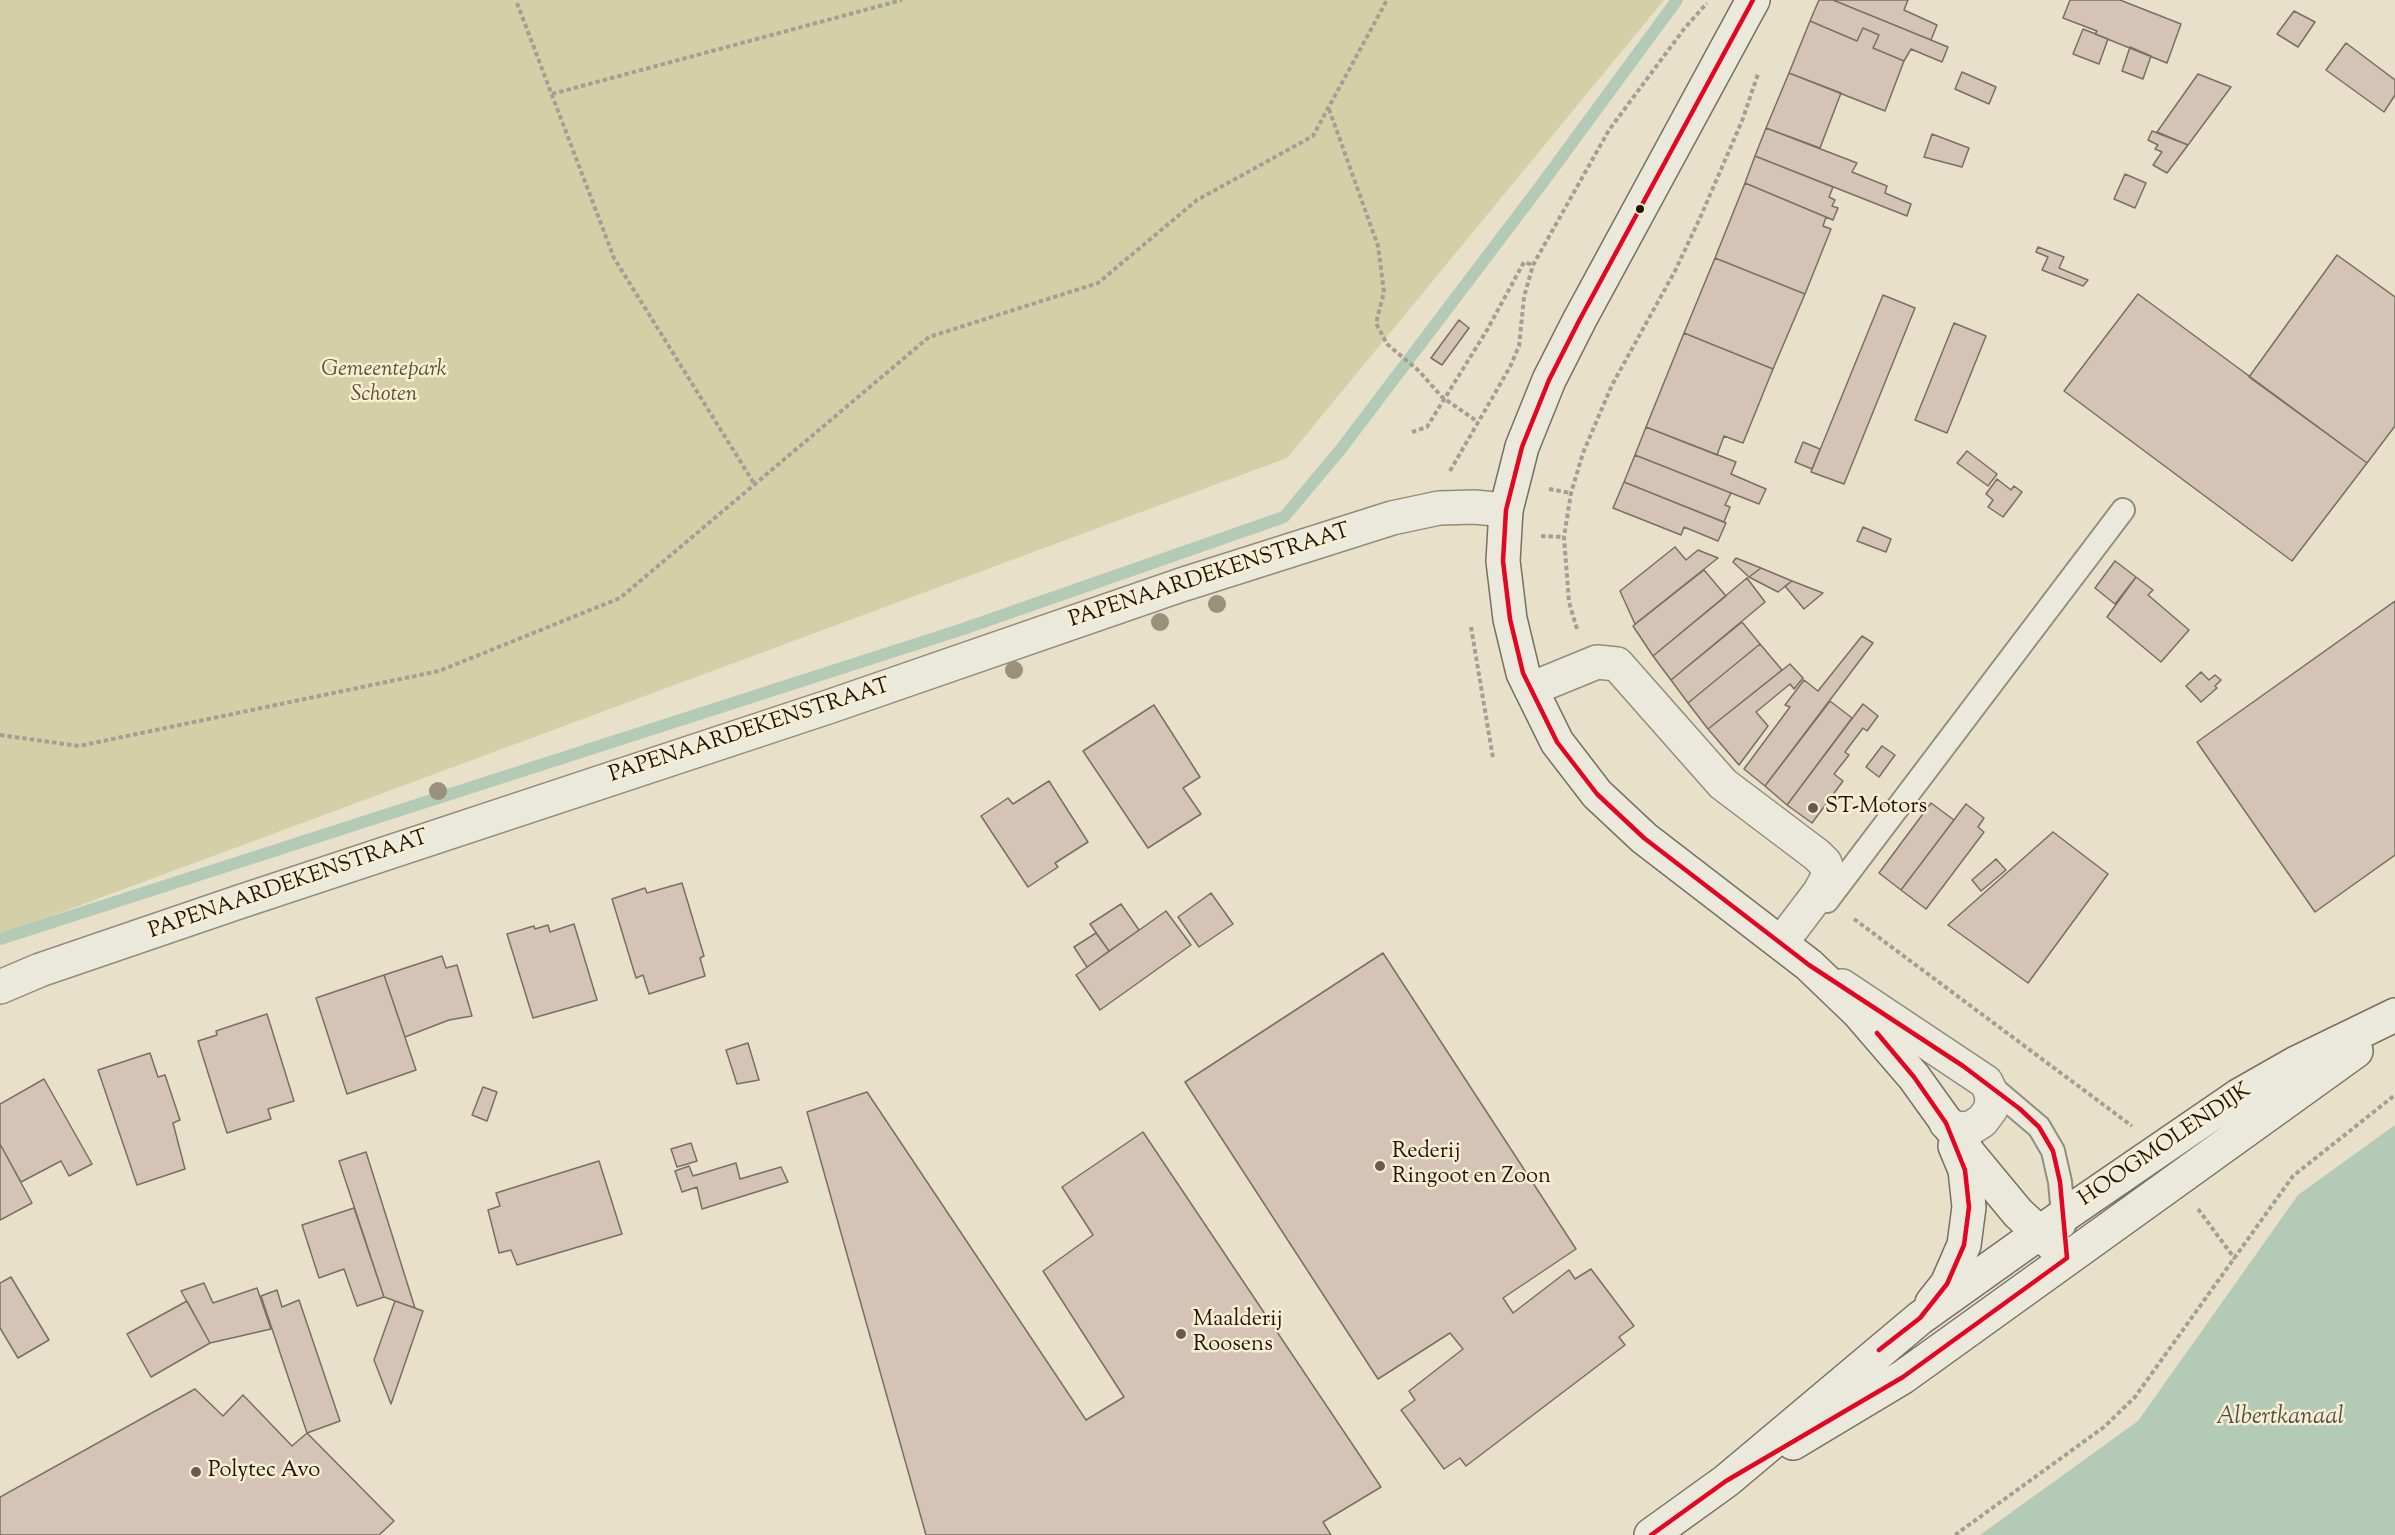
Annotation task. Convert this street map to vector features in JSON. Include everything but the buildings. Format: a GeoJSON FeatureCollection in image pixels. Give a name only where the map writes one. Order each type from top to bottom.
{"type":"FeatureCollection","features":[{"type":"Feature","properties":{"kind":"street"},"geometry":{"type":"LineString","coordinates":[[1753,0],[1549,380],[1522,447],[1506,510],[1503,561],[1510,620],[1523,673],[1557,742],[1597,794],[1644,838],[1794,953],[1986,1082],[1992,1095],[1991,1109],[1982,1121],[1971,1128],[1958,1129],[1946,1123]]}},
{"type":"Feature","properties":{"kind":"street","name":"PAPENAARDEKENSTRAAT"},"geometry":{"type":"LineString","coordinates":[[0,987],[40,970],[239,902],[831,706],[1180,585],[1392,518],[1439,508],[1474,507],[1506,510]]}},
{"type":"Feature","properties":{"kind":"street"},"geometry":{"type":"LineString","coordinates":[[1532,689],[1589,664],[1608,661],[1617,664],[1723,784],[1825,863],[1829,875],[1794,953]]}},
{"type":"Feature","properties":{"kind":"street"},"geometry":{"type":"LineString","coordinates":[[1794,953],[1858,1012],[1914,1077],[1946,1123],[2006,1199],[2051,1225],[2067,1258]]}},
{"type":"Feature","properties":{"kind":"street","name":"HOOGMOLENDIJK"},"geometry":{"type":"LineString","coordinates":[[1920,1318],[2156,1151],[2238,1096],[2286,1068],[2395,1015]]}},
{"type":"Feature","properties":{"kind":"street","name":"HOOGMOLENDIJK"},"geometry":{"type":"LineString","coordinates":[[1726,1481],[1903,1377],[2395,1023]]}},
{"type":"Feature","properties":{"kind":"street"},"geometry":{"type":"LineString","coordinates":[[1651,1535],[1726,1481],[1920,1318],[1947,1284],[1964,1245],[1969,1207],[1965,1170],[1946,1123]]}},
{"type":"Feature","properties":{"kind":"lane"},"geometry":{"type":"LineString","coordinates":[[1794,953],[1829,900],[2123,510]]}},
{"type":"Feature","properties":{"kind":"lane"},"geometry":{"type":"LineString","coordinates":[[1986,1082],[2038,1127],[2053,1151],[2060,1182],[2051,1225]]}},
{"type":"Feature","properties":{"kind":"path"},"geometry":{"type":"LineString","coordinates":[[552,94],[902,0]]}},
{"type":"Feature","properties":{"kind":"path"},"geometry":{"type":"LineString","coordinates":[[0,735],[79,746],[439,671],[620,598],[929,337],[1098,283],[1197,200],[1313,136],[1387,0]]}},
{"type":"Feature","properties":{"kind":"path"},"geometry":{"type":"LineString","coordinates":[[1439,508],[1445,478],[1510,367],[1519,346],[1524,297],[1533,266],[1609,130],[1684,29],[1710,0]]}},
{"type":"Feature","properties":{"kind":"path"},"geometry":{"type":"LineString","coordinates":[[517,3],[614,258],[755,485]]}},
{"type":"Feature","properties":{"kind":"path"},"geometry":{"type":"LineString","coordinates":[[1589,664],[1569,602],[1564,537],[1571,493],[1598,415],[1695,229],[1742,121],[1760,66]]}},
{"type":"Feature","properties":{"kind":"path"},"geometry":{"type":"LineString","coordinates":[[1328,108],[1378,246],[1384,292],[1376,323],[1387,344],[1419,371],[1444,399],[1478,422]]}},
{"type":"Feature","properties":{"kind":"path"},"geometry":{"type":"LineString","coordinates":[[1412,432],[1427,426],[1524,262],[1533,266]]}},
{"type":"Feature","properties":{"kind":"path"},"geometry":{"type":"LineString","coordinates":[[1829,900],[2123,1118],[2156,1151]]}},
{"type":"Feature","properties":{"kind":"path"},"geometry":{"type":"LineString","coordinates":[[1955,1535],[2104,1427],[2135,1397],[2293,1176],[2395,1095]]}},
{"type":"Feature","properties":{"kind":"path"},"geometry":{"type":"LineString","coordinates":[[2176,1179],[2235,1259]]}},
{"type":"Feature","properties":{"kind":"green space","name":"Gemeentepark Schoten"},"geometry":{"type":"Polygon","coordinates":[[[0,0],[1664,0],[1287,458],[0,935],[0,0]]]}},
{"type":"Feature","properties":{"kind":"water","name":"Albertkanaal"},"geometry":{"type":"Polygon","coordinates":[[[2395,1125],[2395,1535],[1980,1535],[2138,1421],[2298,1195],[2395,1125]]]}},
{"type":"Feature","properties":{"kind":"waterway"},"geometry":{"type":"LineString","coordinates":[[0,939],[963,629],[1284,517],[1341,449],[1541,185],[1677,0]]}},
{"type":"Feature","properties":{"kind":"transit line"},"geometry":{"type":"LineString","coordinates":[[1651,1535],[1726,1481],[1903,1377],[2067,1258],[2060,1182],[2053,1151],[2039,1127],[2020,1109],[1963,1066],[1809,965],[1644,838],[1597,794],[1557,742],[1523,673],[1510,619],[1503,561],[1506,510],[1522,447],[1549,380],[1580,319],[1753,0]]}},
{"type":"Feature","properties":{"kind":"transit line"},"geometry":{"type":"LineString","coordinates":[[1877,1033],[1914,1077],[1946,1123],[1965,1170],[1969,1207],[1964,1245],[1947,1284],[1920,1318],[1879,1350]]}},
{"type":"Feature","properties":{"kind":"place","name":"ST-Motors"},"geometry":{"type":"Point","coordinates":[1813,808]}},
{"type":"Feature","properties":{"kind":"place","name":"Rederij Ringoot en Zoon"},"geometry":{"type":"Point","coordinates":[1380,1166]}},
{"type":"Feature","properties":{"kind":"place","name":"Maalderij Roosens"},"geometry":{"type":"Point","coordinates":[1181,1334]}},
{"type":"Feature","properties":{"kind":"place","name":"Polytec Avo"},"geometry":{"type":"Point","coordinates":[196,1472]}}]}
